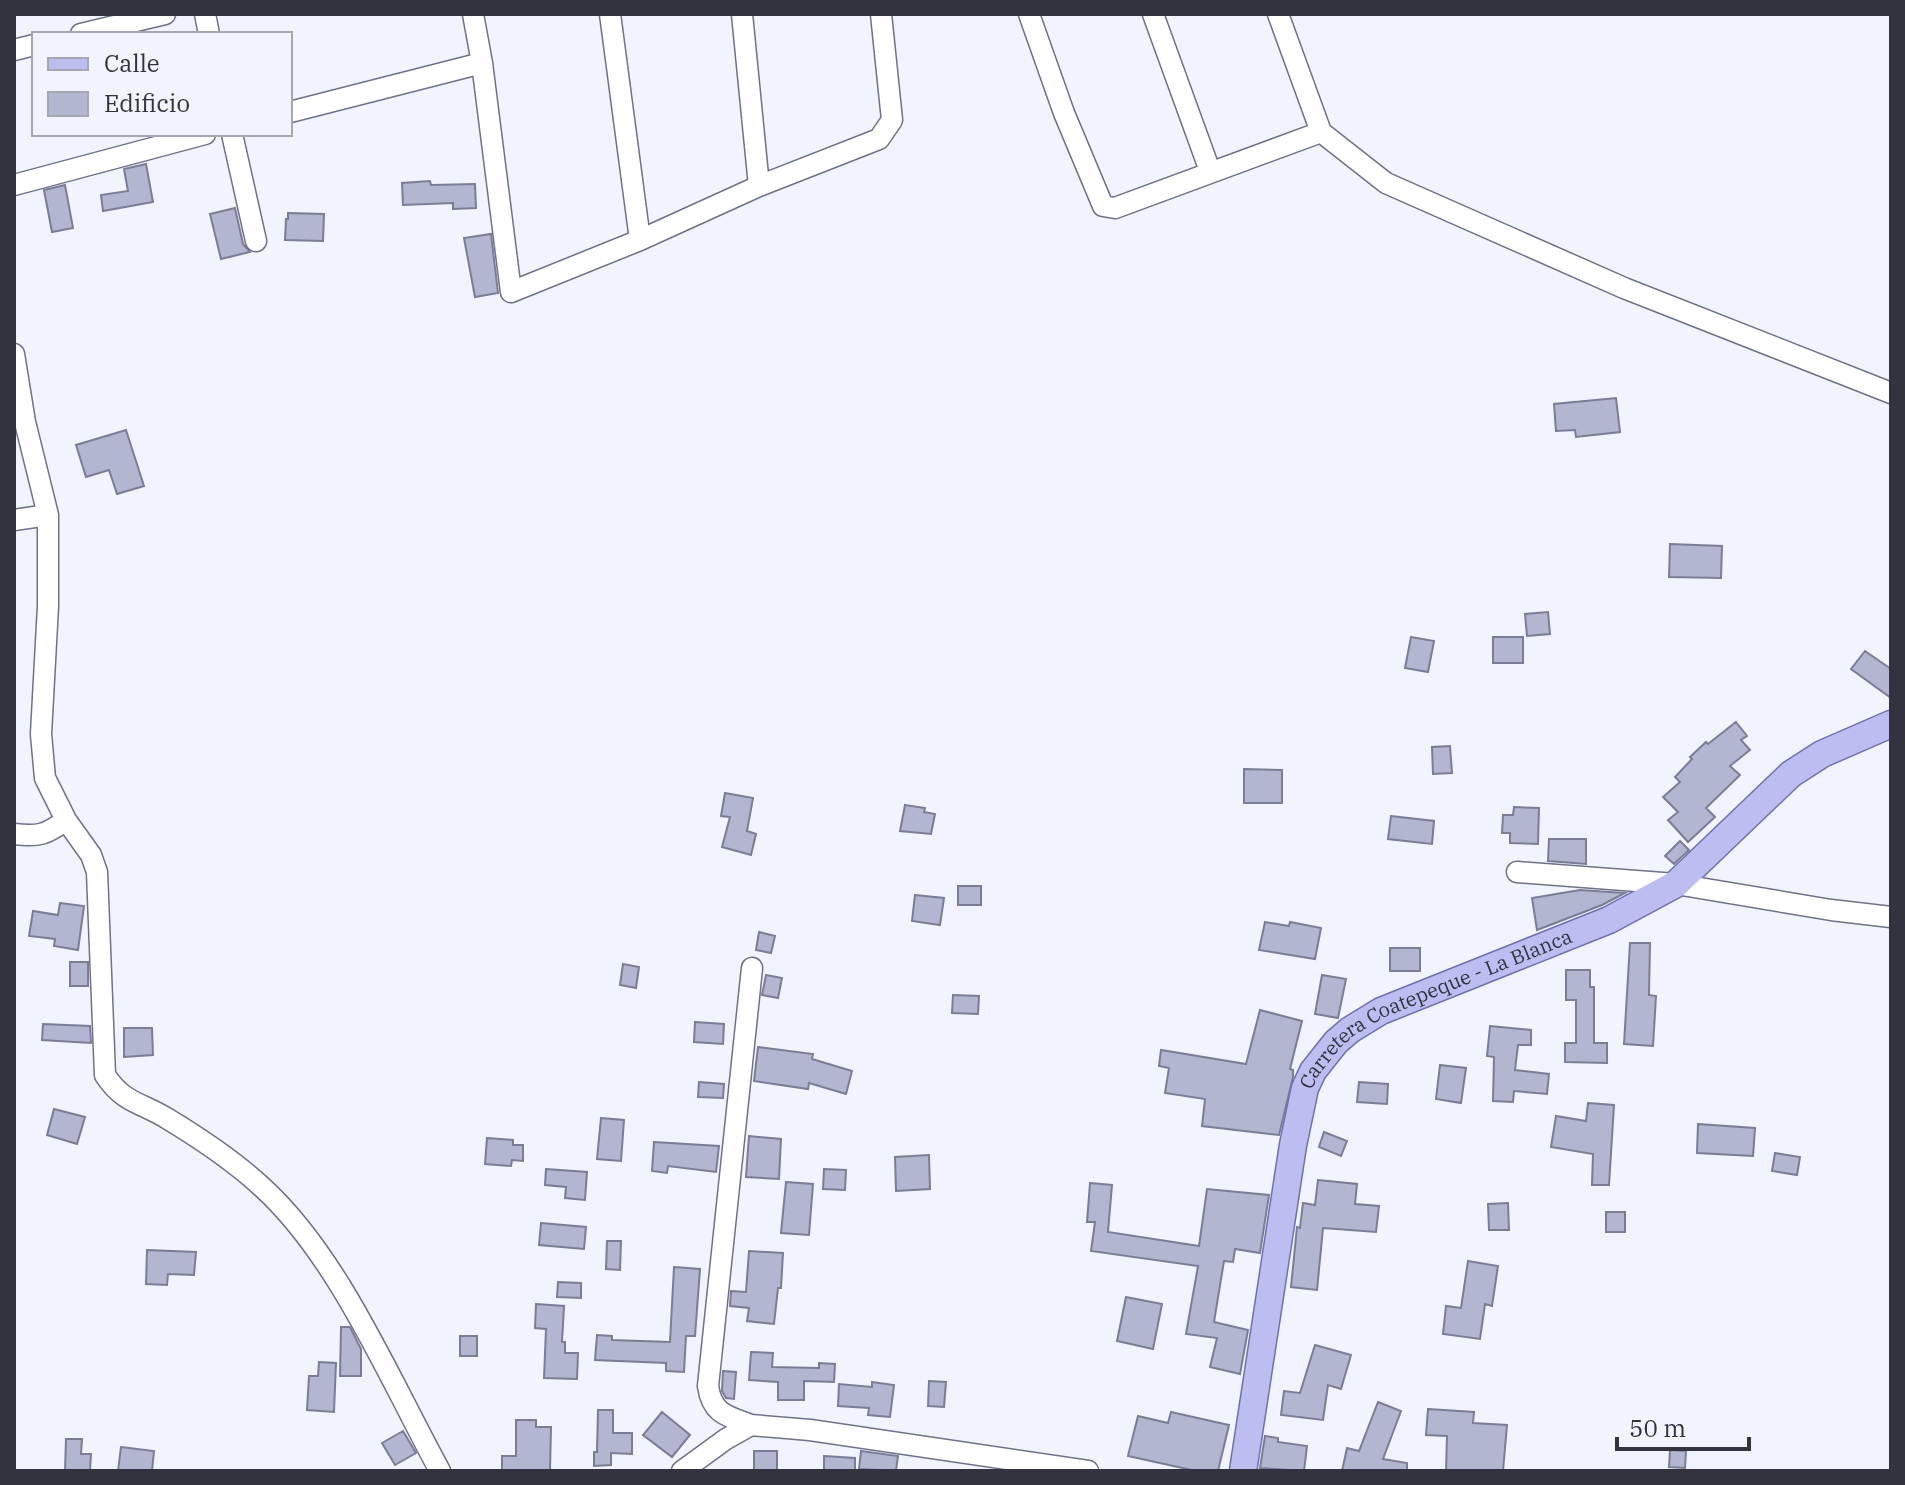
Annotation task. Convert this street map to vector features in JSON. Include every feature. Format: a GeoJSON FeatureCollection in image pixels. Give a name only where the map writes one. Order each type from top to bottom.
{"type":"FeatureCollection","features":[{"type":"Feature","properties":{"kind":"main road","name":"Carretera Coatepeque - La Blanca"},"geometry":{"type":"LineString","coordinates":[[1243,1471],[1293,1145],[1305,1088],[1324,1056],[1350,1030],[1381,1011],[1609,920],[1676,884],[1791,774],[1822,754],[1891,724]]}},
{"type":"Feature","properties":{"kind":"street"},"geometry":{"type":"LineString","coordinates":[[89,32],[165,14]]}},
{"type":"Feature","properties":{"kind":"street"},"geometry":{"type":"LineString","coordinates":[[473,14],[511,292],[640,240],[759,186],[879,139],[892,120],[881,14]]}},
{"type":"Feature","properties":{"kind":"street"},"geometry":{"type":"LineString","coordinates":[[610,14],[640,240]]}},
{"type":"Feature","properties":{"kind":"street"},"geometry":{"type":"LineString","coordinates":[[742,14],[759,186]]}},
{"type":"Feature","properties":{"kind":"street"},"geometry":{"type":"LineString","coordinates":[[1153,14],[1210,171]]}},
{"type":"Feature","properties":{"kind":"street"},"geometry":{"type":"LineString","coordinates":[[1278,14],[1321,132],[1386,183],[1624,288],[1891,393]]}},
{"type":"Feature","properties":{"kind":"street"},"geometry":{"type":"LineString","coordinates":[[1036,16],[1064,113],[1103,206],[1115,208],[1321,132]]}},
{"type":"Feature","properties":{"kind":"street"},"geometry":{"type":"LineString","coordinates":[[292,111],[482,63]]}},
{"type":"Feature","properties":{"kind":"street"},"geometry":{"type":"LineString","coordinates":[[14,185],[198,136]]}},
{"type":"Feature","properties":{"kind":"street"},"geometry":{"type":"LineString","coordinates":[[232,136],[256,241]]}},
{"type":"Feature","properties":{"kind":"street"},"geometry":{"type":"LineString","coordinates":[[14,354],[25,422],[48,515],[48,606],[41,734],[45,778],[66,820],[91,855],[97,872],[105,1075],[124,1098],[165,1117],[229,1160],[263,1188],[292,1219],[321,1255],[440,1471]]}},
{"type":"Feature","properties":{"kind":"street"},"geometry":{"type":"LineString","coordinates":[[14,520],[48,515]]}},
{"type":"Feature","properties":{"kind":"street"},"geometry":{"type":"LineString","coordinates":[[14,834],[36,836],[66,820]]}},
{"type":"Feature","properties":{"kind":"street"},"geometry":{"type":"LineString","coordinates":[[1517,872],[1676,884],[1801,906],[1891,917]]}},
{"type":"Feature","properties":{"kind":"street"},"geometry":{"type":"LineString","coordinates":[[752,968],[708,1386],[710,1401],[717,1410],[751,1425],[824,1432],[1088,1471]]}},
{"type":"Feature","properties":{"kind":"street"},"geometry":{"type":"LineString","coordinates":[[682,1471],[711,1461],[751,1425]]}},
{"type":"Feature","properties":{"kind":"building"},"geometry":{"type":"Polygon","coordinates":[[[146,164],[153,202],[103,211],[101,195],[128,191],[124,169],[146,164]]]}},
{"type":"Feature","properties":{"kind":"building"},"geometry":{"type":"Polygon","coordinates":[[[430,181],[431,185],[475,184],[476,208],[453,209],[453,203],[403,205],[402,183],[430,181]]]}},
{"type":"Feature","properties":{"kind":"building"},"geometry":{"type":"Polygon","coordinates":[[[65,185],[73,228],[52,232],[44,190],[65,185]]]}},
{"type":"Feature","properties":{"kind":"building"},"geometry":{"type":"Polygon","coordinates":[[[235,208],[243,244],[250,252],[221,259],[210,214],[235,208]]]}},
{"type":"Feature","properties":{"kind":"building"},"geometry":{"type":"Polygon","coordinates":[[[288,213],[324,214],[323,241],[285,240],[288,213]]]}},
{"type":"Feature","properties":{"kind":"building"},"geometry":{"type":"Polygon","coordinates":[[[491,234],[498,293],[475,297],[464,238],[491,234]]]}},
{"type":"Feature","properties":{"kind":"building"},"geometry":{"type":"Polygon","coordinates":[[[1616,398],[1620,432],[1576,437],[1575,430],[1556,431],[1554,404],[1616,398]]]}},
{"type":"Feature","properties":{"kind":"building"},"geometry":{"type":"Polygon","coordinates":[[[126,430],[144,486],[117,494],[109,470],[86,477],[76,445],[126,430]]]}},
{"type":"Feature","properties":{"kind":"building"},"geometry":{"type":"Polygon","coordinates":[[[1670,544],[1722,546],[1721,578],[1669,577],[1670,544]]]}},
{"type":"Feature","properties":{"kind":"building"},"geometry":{"type":"Polygon","coordinates":[[[1548,612],[1550,634],[1527,636],[1525,614],[1548,612]]]}},
{"type":"Feature","properties":{"kind":"building"},"geometry":{"type":"Polygon","coordinates":[[[1411,637],[1434,641],[1428,672],[1405,668],[1411,637]]]}},
{"type":"Feature","properties":{"kind":"building"},"geometry":{"type":"Polygon","coordinates":[[[1493,637],[1523,637],[1523,663],[1493,663],[1493,637]]]}},
{"type":"Feature","properties":{"kind":"building"},"geometry":{"type":"Polygon","coordinates":[[[1865,651],[1891,669],[1891,698],[1851,669],[1865,651]]]}},
{"type":"Feature","properties":{"kind":"building"},"geometry":{"type":"Polygon","coordinates":[[[1736,722],[1747,736],[1741,740],[1750,750],[1730,766],[1740,775],[1706,808],[1715,817],[1688,842],[1668,820],[1678,812],[1663,797],[1680,782],[1675,777],[1692,759],[1690,757],[1736,722]]]}},
{"type":"Feature","properties":{"kind":"building"},"geometry":{"type":"Polygon","coordinates":[[[1450,746],[1452,773],[1433,774],[1432,747],[1450,746]]]}},
{"type":"Feature","properties":{"kind":"building"},"geometry":{"type":"Polygon","coordinates":[[[1244,769],[1282,770],[1282,803],[1244,803],[1244,769]]]}},
{"type":"Feature","properties":{"kind":"building"},"geometry":{"type":"Polygon","coordinates":[[[725,793],[753,798],[747,831],[756,834],[751,855],[722,847],[730,817],[721,816],[725,793]]]}},
{"type":"Feature","properties":{"kind":"building"},"geometry":{"type":"Polygon","coordinates":[[[905,805],[925,808],[924,812],[935,814],[931,834],[900,831],[905,805]]]}},
{"type":"Feature","properties":{"kind":"building"},"geometry":{"type":"Polygon","coordinates":[[[1514,807],[1539,808],[1538,844],[1510,843],[1510,833],[1502,833],[1503,815],[1513,815],[1514,807]]]}},
{"type":"Feature","properties":{"kind":"building"},"geometry":{"type":"Polygon","coordinates":[[[1391,816],[1434,821],[1432,844],[1388,839],[1391,816]]]}},
{"type":"Feature","properties":{"kind":"building"},"geometry":{"type":"Polygon","coordinates":[[[1549,839],[1586,839],[1586,864],[1548,861],[1549,839]]]}},
{"type":"Feature","properties":{"kind":"building"},"geometry":{"type":"Polygon","coordinates":[[[1680,841],[1689,850],[1674,864],[1665,856],[1680,841]]]}},
{"type":"Feature","properties":{"kind":"building"},"geometry":{"type":"Polygon","coordinates":[[[958,886],[981,886],[981,905],[958,905],[958,886]]]}},
{"type":"Feature","properties":{"kind":"building"},"geometry":{"type":"Polygon","coordinates":[[[1580,890],[1625,893],[1537,930],[1532,898],[1580,890]]]}},
{"type":"Feature","properties":{"kind":"building"},"geometry":{"type":"Polygon","coordinates":[[[915,895],[944,898],[940,925],[912,921],[915,895]]]}},
{"type":"Feature","properties":{"kind":"building"},"geometry":{"type":"Polygon","coordinates":[[[60,903],[84,906],[78,950],[54,946],[55,939],[29,936],[33,911],[58,915],[60,903]]]}},
{"type":"Feature","properties":{"kind":"building"},"geometry":{"type":"Polygon","coordinates":[[[1265,922],[1289,926],[1290,922],[1321,928],[1315,959],[1259,950],[1265,922]]]}},
{"type":"Feature","properties":{"kind":"building"},"geometry":{"type":"Polygon","coordinates":[[[759,932],[775,936],[771,953],[756,950],[759,932]]]}},
{"type":"Feature","properties":{"kind":"building"},"geometry":{"type":"Polygon","coordinates":[[[1630,943],[1650,943],[1649,995],[1656,996],[1653,1046],[1624,1044],[1630,943]]]}},
{"type":"Feature","properties":{"kind":"building"},"geometry":{"type":"Polygon","coordinates":[[[1390,948],[1420,948],[1420,971],[1390,971],[1390,948]]]}},
{"type":"Feature","properties":{"kind":"building"},"geometry":{"type":"Polygon","coordinates":[[[70,962],[88,962],[88,986],[70,986],[70,962]]]}},
{"type":"Feature","properties":{"kind":"building"},"geometry":{"type":"Polygon","coordinates":[[[623,964],[639,967],[636,988],[620,985],[623,964]]]}},
{"type":"Feature","properties":{"kind":"building"},"geometry":{"type":"Polygon","coordinates":[[[1566,970],[1590,970],[1590,987],[1594,987],[1594,1043],[1607,1043],[1607,1063],[1565,1062],[1565,1043],[1576,1043],[1576,1000],[1566,1000],[1566,970]]]}},
{"type":"Feature","properties":{"kind":"building"},"geometry":{"type":"Polygon","coordinates":[[[766,975],[782,978],[778,998],[762,995],[766,975]]]}},
{"type":"Feature","properties":{"kind":"building"},"geometry":{"type":"Polygon","coordinates":[[[1322,975],[1346,979],[1338,1018],[1315,1014],[1322,975]]]}},
{"type":"Feature","properties":{"kind":"building"},"geometry":{"type":"Polygon","coordinates":[[[953,995],[979,996],[978,1014],[952,1013],[953,995]]]}},
{"type":"Feature","properties":{"kind":"building"},"geometry":{"type":"Polygon","coordinates":[[[1260,1010],[1302,1021],[1279,1135],[1202,1126],[1205,1099],[1165,1093],[1169,1068],[1159,1066],[1161,1050],[1246,1064],[1260,1010]]]}},
{"type":"Feature","properties":{"kind":"building"},"geometry":{"type":"Polygon","coordinates":[[[695,1022],[724,1024],[723,1044],[694,1042],[695,1022]]]}},
{"type":"Feature","properties":{"kind":"building"},"geometry":{"type":"Polygon","coordinates":[[[43,1024],[90,1026],[91,1043],[42,1040],[43,1024]]]}},
{"type":"Feature","properties":{"kind":"building"},"geometry":{"type":"Polygon","coordinates":[[[1490,1026],[1531,1030],[1531,1045],[1518,1045],[1515,1070],[1549,1074],[1547,1094],[1514,1091],[1513,1102],[1493,1101],[1494,1057],[1487,1056],[1490,1026]]]}},
{"type":"Feature","properties":{"kind":"building"},"geometry":{"type":"Polygon","coordinates":[[[124,1028],[152,1028],[153,1055],[124,1057],[124,1028]]]}},
{"type":"Feature","properties":{"kind":"building"},"geometry":{"type":"Polygon","coordinates":[[[758,1047],[813,1054],[812,1059],[852,1071],[846,1094],[809,1083],[808,1089],[754,1081],[758,1047]]]}},
{"type":"Feature","properties":{"kind":"building"},"geometry":{"type":"Polygon","coordinates":[[[1440,1065],[1466,1068],[1461,1103],[1436,1099],[1440,1065]]]}},
{"type":"Feature","properties":{"kind":"building"},"geometry":{"type":"Polygon","coordinates":[[[699,1082],[724,1084],[723,1098],[698,1097],[699,1082]]]}},
{"type":"Feature","properties":{"kind":"building"},"geometry":{"type":"Polygon","coordinates":[[[1359,1082],[1388,1084],[1387,1104],[1357,1102],[1359,1082]]]}},
{"type":"Feature","properties":{"kind":"building"},"geometry":{"type":"Polygon","coordinates":[[[1588,1103],[1614,1105],[1609,1185],[1592,1185],[1593,1154],[1551,1147],[1556,1116],[1586,1121],[1588,1103]]]}},
{"type":"Feature","properties":{"kind":"building"},"geometry":{"type":"Polygon","coordinates":[[[54,1109],[85,1117],[77,1144],[47,1135],[54,1109]]]}},
{"type":"Feature","properties":{"kind":"building"},"geometry":{"type":"Polygon","coordinates":[[[601,1118],[624,1120],[621,1161],[597,1159],[601,1118]]]}},
{"type":"Feature","properties":{"kind":"building"},"geometry":{"type":"Polygon","coordinates":[[[1698,1124],[1755,1128],[1753,1156],[1697,1153],[1698,1124]]]}},
{"type":"Feature","properties":{"kind":"building"},"geometry":{"type":"Polygon","coordinates":[[[1324,1132],[1347,1141],[1341,1156],[1319,1147],[1324,1132]]]}},
{"type":"Feature","properties":{"kind":"building"},"geometry":{"type":"Polygon","coordinates":[[[749,1136],[781,1139],[779,1179],[746,1177],[749,1136]]]}},
{"type":"Feature","properties":{"kind":"building"},"geometry":{"type":"Polygon","coordinates":[[[487,1138],[513,1140],[513,1145],[523,1145],[523,1161],[512,1160],[511,1166],[485,1164],[487,1138]]]}},
{"type":"Feature","properties":{"kind":"building"},"geometry":{"type":"Polygon","coordinates":[[[654,1142],[719,1146],[716,1172],[668,1166],[667,1173],[652,1171],[654,1142]]]}},
{"type":"Feature","properties":{"kind":"building"},"geometry":{"type":"Polygon","coordinates":[[[1775,1153],[1800,1157],[1797,1175],[1772,1171],[1775,1153]]]}},
{"type":"Feature","properties":{"kind":"building"},"geometry":{"type":"Polygon","coordinates":[[[929,1155],[930,1189],[896,1191],[895,1157],[929,1155]]]}},
{"type":"Feature","properties":{"kind":"building"},"geometry":{"type":"Polygon","coordinates":[[[546,1169],[587,1172],[585,1200],[565,1198],[566,1187],[545,1185],[546,1169]]]}},
{"type":"Feature","properties":{"kind":"building"},"geometry":{"type":"Polygon","coordinates":[[[824,1169],[846,1170],[845,1190],[823,1189],[824,1169]]]}},
{"type":"Feature","properties":{"kind":"building"},"geometry":{"type":"Polygon","coordinates":[[[1318,1180],[1357,1184],[1355,1204],[1379,1206],[1376,1232],[1323,1228],[1317,1290],[1291,1287],[1297,1227],[1300,1228],[1303,1203],[1315,1205],[1318,1180]]]}},
{"type":"Feature","properties":{"kind":"building"},"geometry":{"type":"Polygon","coordinates":[[[786,1182],[813,1184],[809,1235],[781,1233],[786,1182]]]}},
{"type":"Feature","properties":{"kind":"building"},"geometry":{"type":"Polygon","coordinates":[[[1090,1183],[1112,1185],[1108,1232],[1199,1246],[1207,1189],[1269,1195],[1260,1253],[1235,1249],[1233,1262],[1224,1261],[1214,1322],[1248,1330],[1240,1374],[1210,1367],[1217,1338],[1186,1334],[1198,1266],[1091,1251],[1095,1222],[1087,1222],[1090,1183]]]}},
{"type":"Feature","properties":{"kind":"building"},"geometry":{"type":"Polygon","coordinates":[[[1508,1203],[1509,1230],[1489,1230],[1488,1204],[1508,1203]]]}},
{"type":"Feature","properties":{"kind":"building"},"geometry":{"type":"Polygon","coordinates":[[[1606,1212],[1625,1212],[1625,1232],[1606,1232],[1606,1212]]]}},
{"type":"Feature","properties":{"kind":"building"},"geometry":{"type":"Polygon","coordinates":[[[541,1223],[586,1227],[584,1249],[539,1245],[541,1223]]]}},
{"type":"Feature","properties":{"kind":"building"},"geometry":{"type":"Polygon","coordinates":[[[607,1241],[621,1241],[620,1270],[606,1269],[607,1241]]]}},
{"type":"Feature","properties":{"kind":"building"},"geometry":{"type":"Polygon","coordinates":[[[147,1250],[196,1252],[194,1275],[168,1274],[167,1285],[146,1284],[147,1250]]]}},
{"type":"Feature","properties":{"kind":"building"},"geometry":{"type":"Polygon","coordinates":[[[749,1251],[783,1253],[781,1288],[778,1288],[774,1324],[747,1321],[749,1308],[730,1306],[731,1291],[746,1292],[749,1251]]]}},
{"type":"Feature","properties":{"kind":"building"},"geometry":{"type":"Polygon","coordinates":[[[1468,1261],[1498,1266],[1492,1306],[1485,1304],[1480,1339],[1443,1334],[1446,1306],[1461,1308],[1468,1261]]]}},
{"type":"Feature","properties":{"kind":"building"},"geometry":{"type":"Polygon","coordinates":[[[674,1267],[700,1269],[695,1336],[686,1336],[684,1372],[666,1371],[666,1363],[595,1360],[597,1335],[612,1336],[612,1340],[670,1342],[674,1267]]]}},
{"type":"Feature","properties":{"kind":"building"},"geometry":{"type":"Polygon","coordinates":[[[558,1282],[581,1283],[581,1298],[557,1297],[558,1282]]]}},
{"type":"Feature","properties":{"kind":"building"},"geometry":{"type":"Polygon","coordinates":[[[1126,1297],[1162,1304],[1153,1349],[1117,1341],[1126,1297]]]}},
{"type":"Feature","properties":{"kind":"building"},"geometry":{"type":"Polygon","coordinates":[[[536,1304],[564,1306],[562,1342],[565,1342],[565,1353],[578,1353],[577,1379],[544,1378],[546,1329],[535,1328],[536,1304]]]}},
{"type":"Feature","properties":{"kind":"building"},"geometry":{"type":"Polygon","coordinates":[[[341,1327],[350,1327],[361,1349],[361,1376],[340,1376],[341,1327]]]}},
{"type":"Feature","properties":{"kind":"building"},"geometry":{"type":"Polygon","coordinates":[[[460,1336],[477,1336],[477,1356],[460,1356],[460,1336]]]}},
{"type":"Feature","properties":{"kind":"building"},"geometry":{"type":"Polygon","coordinates":[[[1315,1345],[1351,1355],[1341,1389],[1328,1385],[1323,1420],[1281,1415],[1284,1391],[1300,1393],[1315,1345]]]}},
{"type":"Feature","properties":{"kind":"building"},"geometry":{"type":"Polygon","coordinates":[[[751,1352],[773,1353],[772,1367],[819,1368],[819,1363],[835,1364],[834,1382],[804,1381],[804,1400],[778,1400],[778,1382],[749,1380],[751,1352]]]}},
{"type":"Feature","properties":{"kind":"building"},"geometry":{"type":"Polygon","coordinates":[[[319,1362],[336,1363],[334,1412],[307,1410],[309,1376],[318,1376],[319,1362]]]}},
{"type":"Feature","properties":{"kind":"building"},"geometry":{"type":"Polygon","coordinates":[[[723,1371],[736,1372],[734,1399],[726,1398],[722,1391],[723,1371]]]}},
{"type":"Feature","properties":{"kind":"building"},"geometry":{"type":"Polygon","coordinates":[[[929,1381],[946,1382],[944,1407],[928,1406],[929,1381]]]}},
{"type":"Feature","properties":{"kind":"building"},"geometry":{"type":"Polygon","coordinates":[[[872,1382],[894,1385],[890,1417],[868,1415],[869,1408],[838,1406],[839,1384],[872,1387],[872,1382]]]}},
{"type":"Feature","properties":{"kind":"building"},"geometry":{"type":"Polygon","coordinates":[[[1378,1402],[1401,1411],[1383,1459],[1407,1463],[1407,1471],[1342,1471],[1347,1448],[1359,1451],[1378,1402]]]}},
{"type":"Feature","properties":{"kind":"building"},"geometry":{"type":"Polygon","coordinates":[[[1428,1409],[1474,1412],[1473,1423],[1507,1425],[1503,1471],[1446,1471],[1447,1436],[1426,1435],[1428,1409]]]}},
{"type":"Feature","properties":{"kind":"building"},"geometry":{"type":"Polygon","coordinates":[[[598,1410],[613,1410],[613,1433],[632,1433],[632,1454],[611,1453],[611,1465],[594,1466],[598,1410]]]}},
{"type":"Feature","properties":{"kind":"building"},"geometry":{"type":"Polygon","coordinates":[[[662,1412],[690,1435],[672,1457],[643,1435],[662,1412]]]}},
{"type":"Feature","properties":{"kind":"building"},"geometry":{"type":"Polygon","coordinates":[[[1171,1412],[1229,1425],[1218,1471],[1196,1471],[1128,1456],[1138,1416],[1168,1423],[1171,1412]]]}},
{"type":"Feature","properties":{"kind":"building"},"geometry":{"type":"Polygon","coordinates":[[[516,1420],[536,1420],[536,1427],[551,1427],[550,1471],[502,1471],[502,1456],[516,1456],[516,1420]]]}},
{"type":"Feature","properties":{"kind":"building"},"geometry":{"type":"Polygon","coordinates":[[[403,1431],[416,1453],[395,1465],[382,1443],[403,1431]]]}},
{"type":"Feature","properties":{"kind":"building"},"geometry":{"type":"Polygon","coordinates":[[[1265,1436],[1278,1438],[1278,1442],[1307,1446],[1304,1471],[1260,1468],[1265,1436]]]}},
{"type":"Feature","properties":{"kind":"building"},"geometry":{"type":"Polygon","coordinates":[[[66,1439],[82,1439],[81,1454],[91,1454],[90,1471],[65,1471],[66,1439]]]}},
{"type":"Feature","properties":{"kind":"building"},"geometry":{"type":"Polygon","coordinates":[[[121,1447],[154,1451],[152,1471],[118,1471],[121,1447]]]}},
{"type":"Feature","properties":{"kind":"building"},"geometry":{"type":"Polygon","coordinates":[[[1670,1450],[1686,1451],[1685,1468],[1669,1467],[1670,1450]]]}},
{"type":"Feature","properties":{"kind":"building"},"geometry":{"type":"Polygon","coordinates":[[[754,1451],[777,1451],[777,1471],[754,1471],[754,1451]]]}},
{"type":"Feature","properties":{"kind":"building"},"geometry":{"type":"Polygon","coordinates":[[[861,1451],[898,1456],[896,1471],[859,1469],[861,1451]]]}},
{"type":"Feature","properties":{"kind":"building"},"geometry":{"type":"Polygon","coordinates":[[[824,1456],[855,1458],[855,1471],[824,1471],[824,1456]]]}}]}
